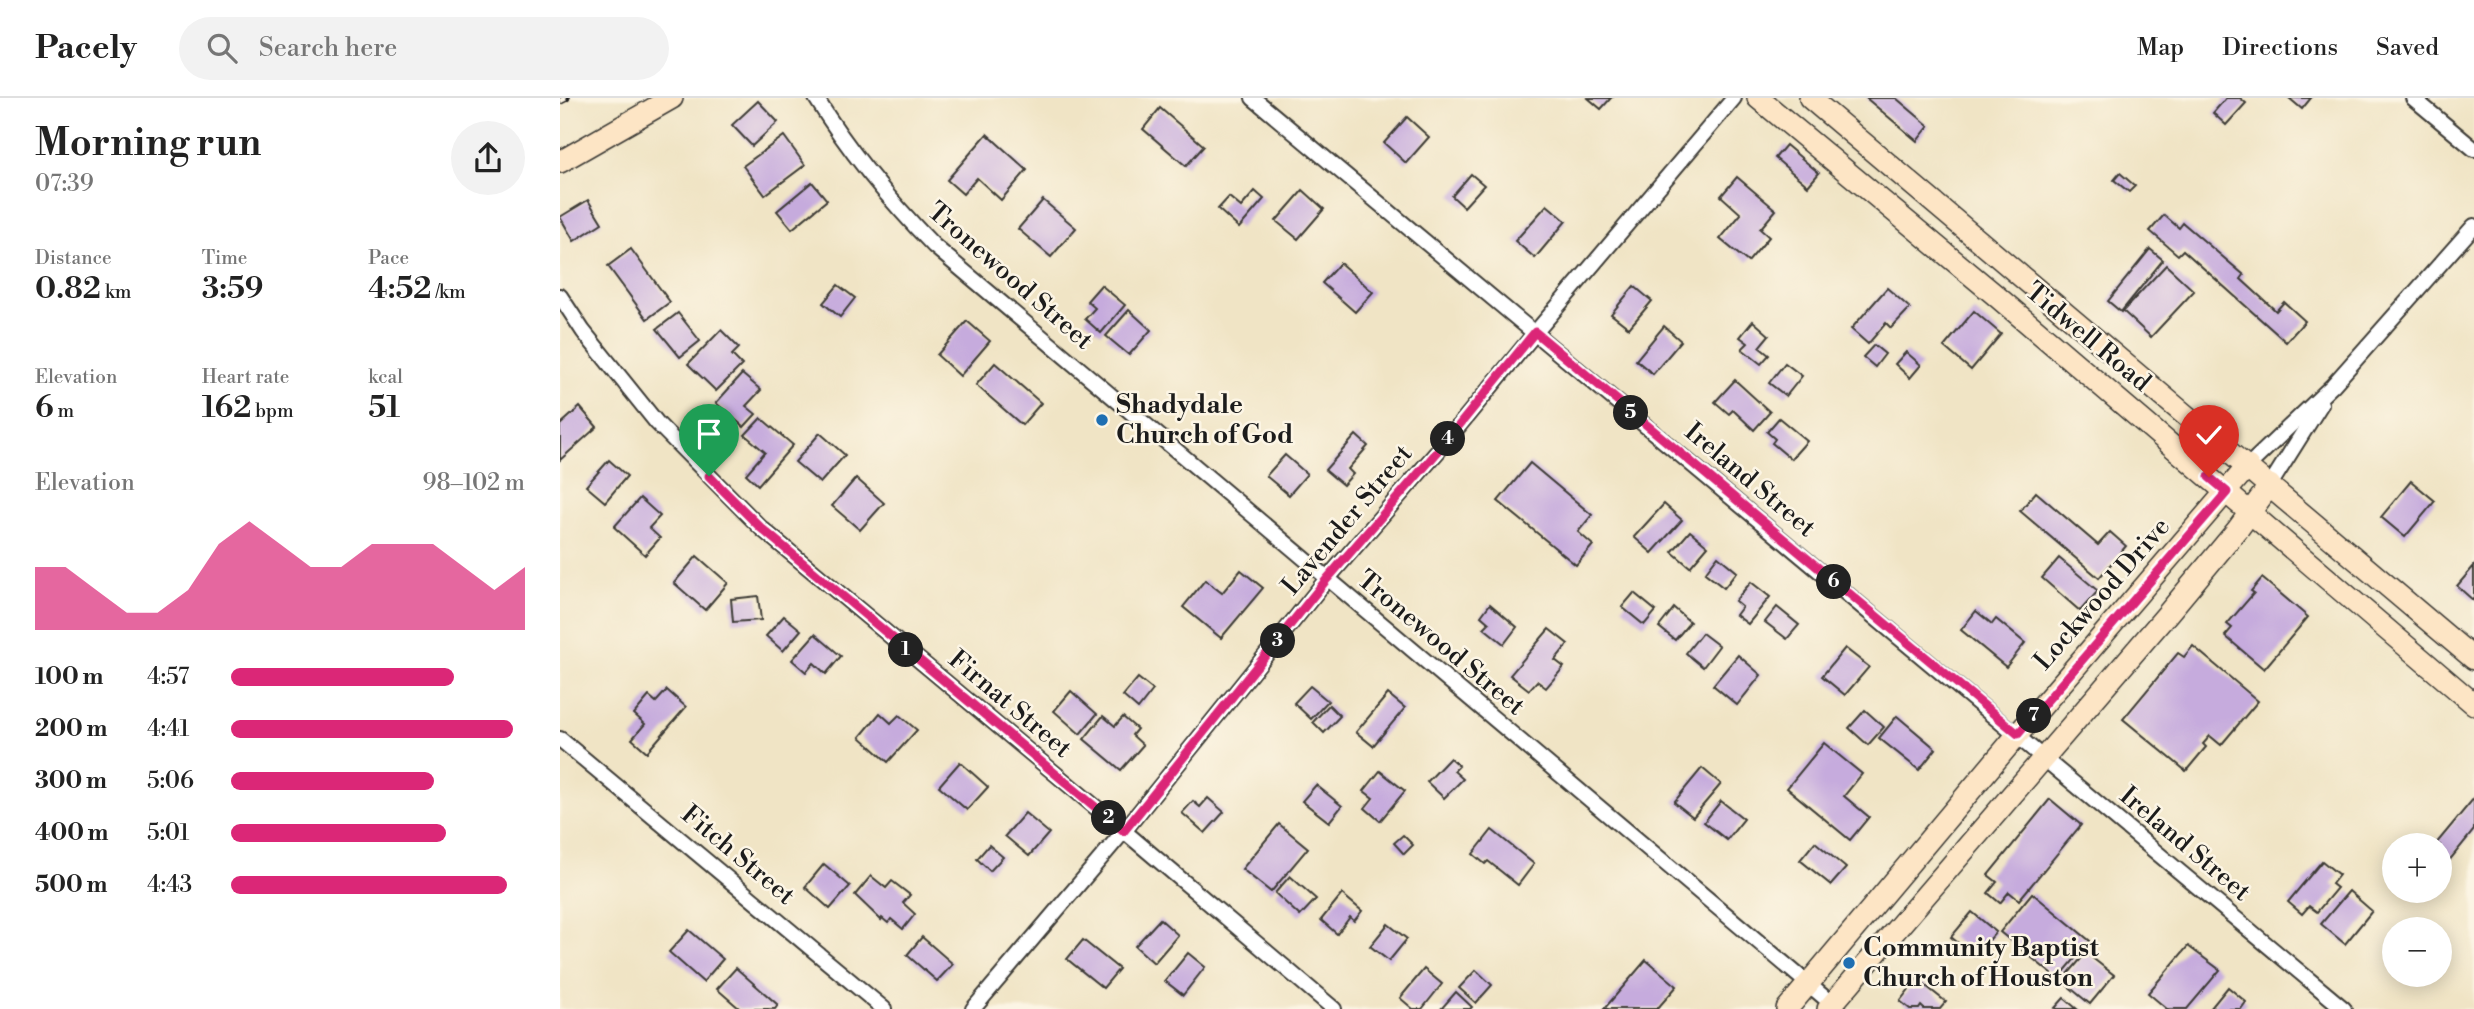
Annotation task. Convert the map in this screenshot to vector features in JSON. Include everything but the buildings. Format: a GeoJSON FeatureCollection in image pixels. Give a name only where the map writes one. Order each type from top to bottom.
{"type":"FeatureCollection","features":[{"type":"Feature","properties":{"kind":"main road"},"geometry":{"type":"LineString","coordinates":[[560,162],[672,98]]}},
{"type":"Feature","properties":{"kind":"main road","name":"Tidwell Road"},"geometry":{"type":"LineString","coordinates":[[1758,98],[1994,294],[2474,704]]}},
{"type":"Feature","properties":{"kind":"main road","name":"Tidwell Road"},"geometry":{"type":"LineString","coordinates":[[1810,98],[2474,659]]}},
{"type":"Feature","properties":{"kind":"main road"},"geometry":{"type":"LineString","coordinates":[[1994,294],[2014,270]]}},
{"type":"Feature","properties":{"kind":"main road","name":"Lockwood Drive"},"geometry":{"type":"LineString","coordinates":[[1787,1009],[2248,466]]}},
{"type":"Feature","properties":{"kind":"main road","name":"Lockwood Drive"},"geometry":{"type":"LineString","coordinates":[[1833,1007],[2251,512],[2270,485]]}},
{"type":"Feature","properties":{"kind":"street","name":"Tronewood Street"},"geometry":{"type":"LineString","coordinates":[[816,98],[866,172],[934,246],[1833,1007]]}},
{"type":"Feature","properties":{"kind":"street","name":"Ireland Street"},"geometry":{"type":"LineString","coordinates":[[1253,98],[2018,734],[2344,1009]]}},
{"type":"Feature","properties":{"kind":"street","name":"Lavender Street"},"geometry":{"type":"LineString","coordinates":[[973,1009],[1124,831],[1327,579],[1439,450],[1535,332],[1734,98]]}},
{"type":"Feature","properties":{"kind":"street"},"geometry":{"type":"LineString","coordinates":[[2413,98],[2474,149]]}},
{"type":"Feature","properties":{"kind":"street","name":"Lockwood Drive"},"geometry":{"type":"LineString","coordinates":[[2248,466],[2333,385],[2474,226]]}},
{"type":"Feature","properties":{"kind":"street","name":"Firnat Street"},"geometry":{"type":"LineString","coordinates":[[560,296],[583,331],[657,424],[761,528],[1334,1009]]}},
{"type":"Feature","properties":{"kind":"street","name":"Lockwood Drive"},"geometry":{"type":"LineString","coordinates":[[2270,485],[2333,385]]}},
{"type":"Feature","properties":{"kind":"street","name":"Fitch Street"},"geometry":{"type":"LineString","coordinates":[[560,739],[884,1009]]}},
{"type":"Feature","properties":{"kind":"railway"},"geometry":{"type":"LineString","coordinates":[[560,101],[566,98]]}},
{"type":"Feature","properties":{"kind":"place","name":"Shadydale Church of God"},"geometry":{"type":"Point","coordinates":[1102,420]}},
{"type":"Feature","properties":{"kind":"place","name":"Community Baptist Church of Houston"},"geometry":{"type":"Point","coordinates":[1849,963]}},
{"type":"Feature","properties":{"kind":"route"},"geometry":{"type":"LineString","coordinates":[[709,476],[761,528],[1124,831],[1327,579],[1439,450],[1535,332],[2018,734],[2227,492],[2209,477]]}}]}
